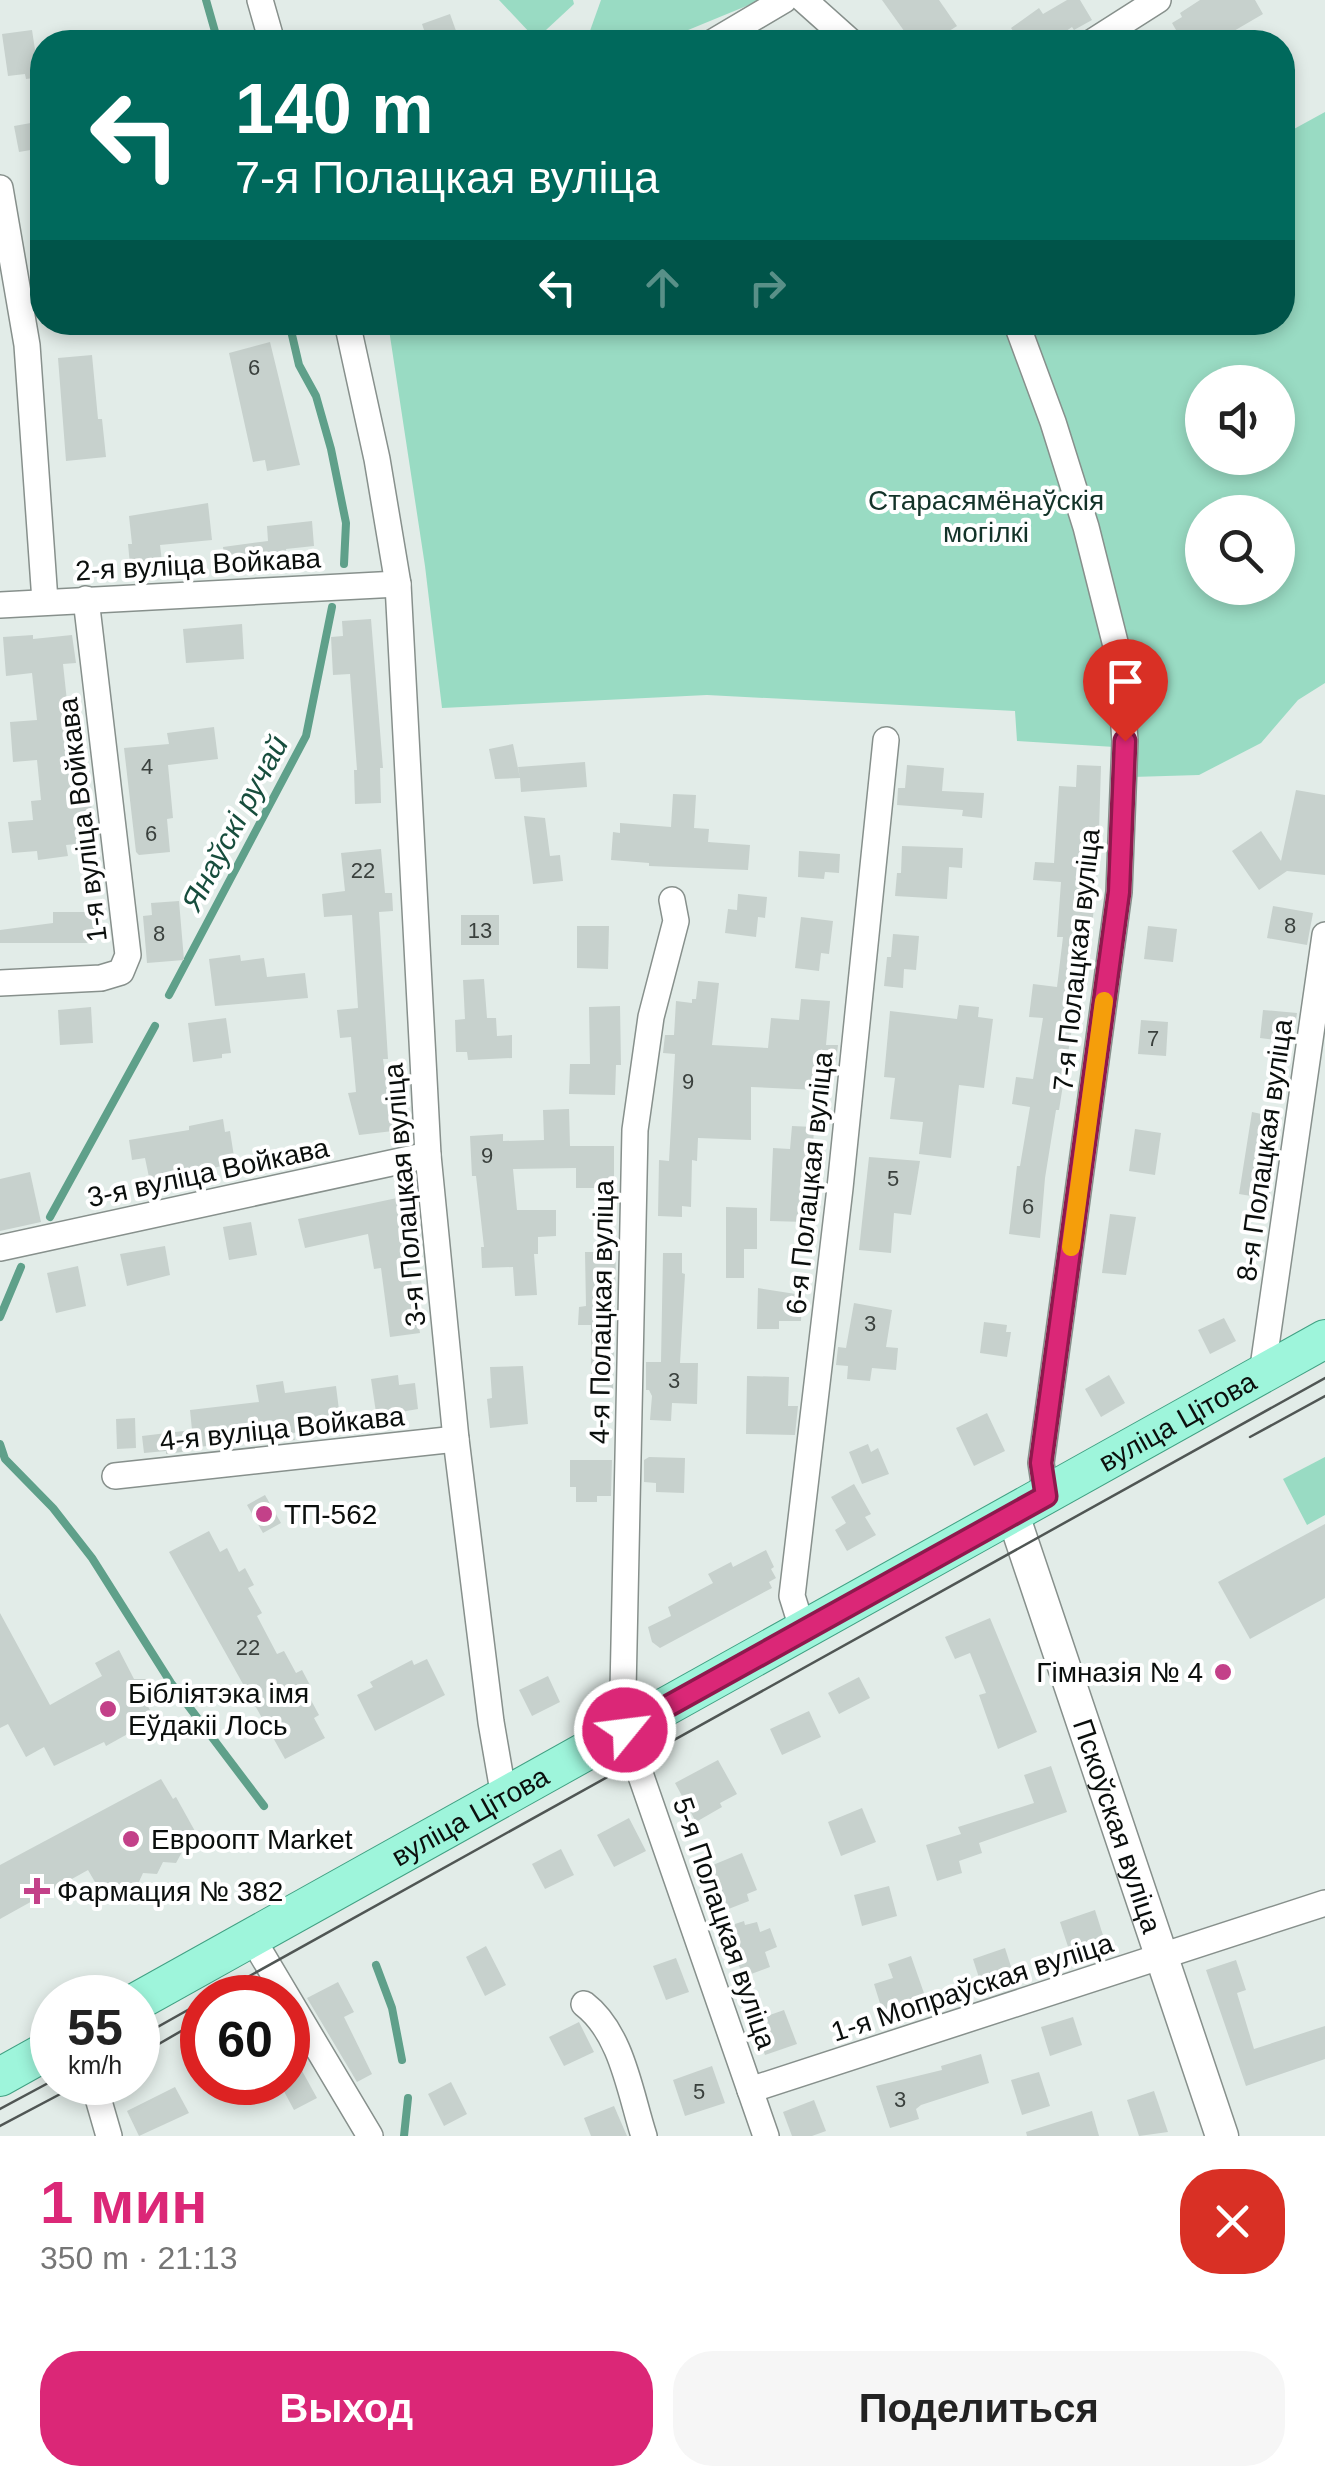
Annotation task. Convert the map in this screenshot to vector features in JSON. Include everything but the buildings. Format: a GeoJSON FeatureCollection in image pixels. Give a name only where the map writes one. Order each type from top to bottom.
{"type":"FeatureCollection","features":[{"type":"Feature","properties":{"kind":"main road","name":"вуліца Цітова"},"geometry":{"type":"LineString","coordinates":[[160,1989],[1325,1339]]}},
{"type":"Feature","properties":{"kind":"main road"},"geometry":{"type":"LineString","coordinates":[[0,2077],[30,2060]]}},
{"type":"Feature","properties":{"kind":"street"},"geometry":{"type":"LineString","coordinates":[[260,0],[269,30]]}},
{"type":"Feature","properties":{"kind":"street"},"geometry":{"type":"LineString","coordinates":[[733,30],[784,0]]}},
{"type":"Feature","properties":{"kind":"street"},"geometry":{"type":"LineString","coordinates":[[804,0],[837,30]]}},
{"type":"Feature","properties":{"kind":"street"},"geometry":{"type":"LineString","coordinates":[[1111,30],[1158,0]]}},
{"type":"Feature","properties":{"kind":"street"},"geometry":{"type":"LineString","coordinates":[[0,188],[27,344],[45,601]]}},
{"type":"Feature","properties":{"kind":"street","name":"3-я Полацкая вуліца"},"geometry":{"type":"LineString","coordinates":[[351,335],[398,584],[428,1154],[456,1439],[504,1797]]}},
{"type":"Feature","properties":{"kind":"street","name":"7-я Полацкая вуліца"},"geometry":{"type":"LineString","coordinates":[[1021,335],[1092,548],[1119,658],[1125,741],[1119,892],[1041,1463],[1030,1506]]}},
{"type":"Feature","properties":{"kind":"street","name":"2-я вуліца Войкава"},"geometry":{"type":"LineString","coordinates":[[0,604],[398,584]]}},
{"type":"Feature","properties":{"kind":"street","name":"1-я вуліца Войкава"},"geometry":{"type":"LineString","coordinates":[[0,983],[101,978],[121,972],[128,955],[86,599]]}},
{"type":"Feature","properties":{"kind":"street","name":"6-я Полацкая вуліца"},"geometry":{"type":"LineString","coordinates":[[803,1631],[792,1596],[840,1188],[886,740]]}},
{"type":"Feature","properties":{"kind":"street","name":"4-я Полацкая вуліца"},"geometry":{"type":"LineString","coordinates":[[625,1730],[635,1130],[652,1017],[676,921],[672,900]]}},
{"type":"Feature","properties":{"kind":"street","name":"8-я Полацкая вуліца"},"geometry":{"type":"LineString","coordinates":[[1262,1374],[1325,935]]}},
{"type":"Feature","properties":{"kind":"street","name":"3-я вуліца Войкава"},"geometry":{"type":"LineString","coordinates":[[0,1248],[428,1154]]}},
{"type":"Feature","properties":{"kind":"street","name":"4-я вуліца Войкава"},"geometry":{"type":"LineString","coordinates":[[114,1476],[456,1439]]}},
{"type":"Feature","properties":{"kind":"street","name":"Пскоўская вуліца"},"geometry":{"type":"LineString","coordinates":[[1030,1506],[1161,1959],[1222,2136]]}},
{"type":"Feature","properties":{"kind":"street","name":"5-я Полацкая вуліца"},"geometry":{"type":"LineString","coordinates":[[625,1730],[766,2136]]}},
{"type":"Feature","properties":{"kind":"street","name":"1-я Мопраўская вуліца"},"geometry":{"type":"LineString","coordinates":[[750,2090],[1325,1903]]}},
{"type":"Feature","properties":{"kind":"street"},"geometry":{"type":"LineString","coordinates":[[252,1938],[370,2136]]}},
{"type":"Feature","properties":{"kind":"street"},"geometry":{"type":"LineString","coordinates":[[584,2004],[599,2015],[614,2041],[644,2136]]}},
{"type":"Feature","properties":{"kind":"street"},"geometry":{"type":"LineString","coordinates":[[100,2105],[109,2136]]}},
{"type":"Feature","properties":{"kind":"green space"},"geometry":{"type":"Polygon","coordinates":[[[499,0],[573,0],[574,4],[546,30],[527,30],[499,0]]]}},
{"type":"Feature","properties":{"kind":"green space"},"geometry":{"type":"Polygon","coordinates":[[[601,0],[761,0],[688,30],[590,30],[601,0]]]}},
{"type":"Feature","properties":{"kind":"green space","name":"Старасямёнаўскія могілкі"},"geometry":{"type":"Polygon","coordinates":[[[1325,112],[1325,683],[1298,700],[1261,743],[1199,775],[1132,777],[1131,748],[1017,741],[1015,711],[707,695],[442,708],[390,335],[1295,335],[1295,128],[1325,112]]]}},
{"type":"Feature","properties":{"kind":"green space"},"geometry":{"type":"Polygon","coordinates":[[[1325,1457],[1325,1515],[1307,1525],[1283,1479],[1325,1457]]]}},
{"type":"Feature","properties":{"kind":"waterway","name":"Янаўскі ручай"},"geometry":{"type":"LineString","coordinates":[[206,0],[215,30]]}},
{"type":"Feature","properties":{"kind":"waterway","name":"Янаўскі ручай"},"geometry":{"type":"LineString","coordinates":[[292,335],[299,365],[316,396],[331,449],[346,523],[344,564]]}},
{"type":"Feature","properties":{"kind":"waterway","name":"Янаўскі ручай"},"geometry":{"type":"LineString","coordinates":[[169,995],[306,736],[332,607]]}},
{"type":"Feature","properties":{"kind":"waterway","name":"Янаўскі ручай"},"geometry":{"type":"LineString","coordinates":[[50,1217],[155,1026]]}},
{"type":"Feature","properties":{"kind":"waterway","name":"Янаўскі ручай"},"geometry":{"type":"LineString","coordinates":[[0,1317],[21,1267]]}},
{"type":"Feature","properties":{"kind":"waterway","name":"Янаўскі ручай"},"geometry":{"type":"LineString","coordinates":[[0,1444],[5,1459],[53,1508],[92,1558],[171,1683],[264,1806]]}},
{"type":"Feature","properties":{"kind":"waterway","name":"Янаўскі ручай"},"geometry":{"type":"LineString","coordinates":[[376,1965],[392,2008],[402,2060]]}},
{"type":"Feature","properties":{"kind":"waterway","name":"Янаўскі ручай"},"geometry":{"type":"LineString","coordinates":[[404,2136],[408,2098]]}},
{"type":"Feature","properties":{"kind":"tram line"},"geometry":{"type":"LineString","coordinates":[[251,1975],[1325,1378]]}},
{"type":"Feature","properties":{"kind":"tram line"},"geometry":{"type":"LineString","coordinates":[[1250,1437],[1325,1396]]}},
{"type":"Feature","properties":{"kind":"tram line"},"geometry":{"type":"LineString","coordinates":[[160,2026],[180,2014]]}},
{"type":"Feature","properties":{"kind":"tram line"},"geometry":{"type":"LineString","coordinates":[[160,2043],[180,2032]]}},
{"type":"Feature","properties":{"kind":"tram line"},"geometry":{"type":"LineString","coordinates":[[0,2109],[30,2093]]}},
{"type":"Feature","properties":{"kind":"tram line"},"geometry":{"type":"LineString","coordinates":[[0,2126],[40,2105]]}},
{"type":"Feature","properties":{"kind":"slow traffic"},"geometry":{"type":"LineString","coordinates":[[1071,1247],[1104,1001]]}},
{"type":"Feature","properties":{"kind":"place","name":"ТП-562"},"geometry":{"type":"Point","coordinates":[264,1514]}},
{"type":"Feature","properties":{"kind":"place","name":"Гімназія № 4"},"geometry":{"type":"Point","coordinates":[1223,1672]}},
{"type":"Feature","properties":{"kind":"place","name":"Бібліятэка імя Еўдакіі Лось"},"geometry":{"type":"Point","coordinates":[108,1709]}},
{"type":"Feature","properties":{"kind":"place","name":"Евроопт Market"},"geometry":{"type":"Point","coordinates":[131,1839]}},
{"type":"Feature","properties":{"kind":"place","name":"Фармация № 382"},"geometry":{"type":"Point","coordinates":[37,1891]}},
{"type":"Feature","properties":{"kind":"route"},"geometry":{"type":"LineString","coordinates":[[625,1730],[1046,1496],[1041,1463],[1119,892],[1125,741]]}}]}
